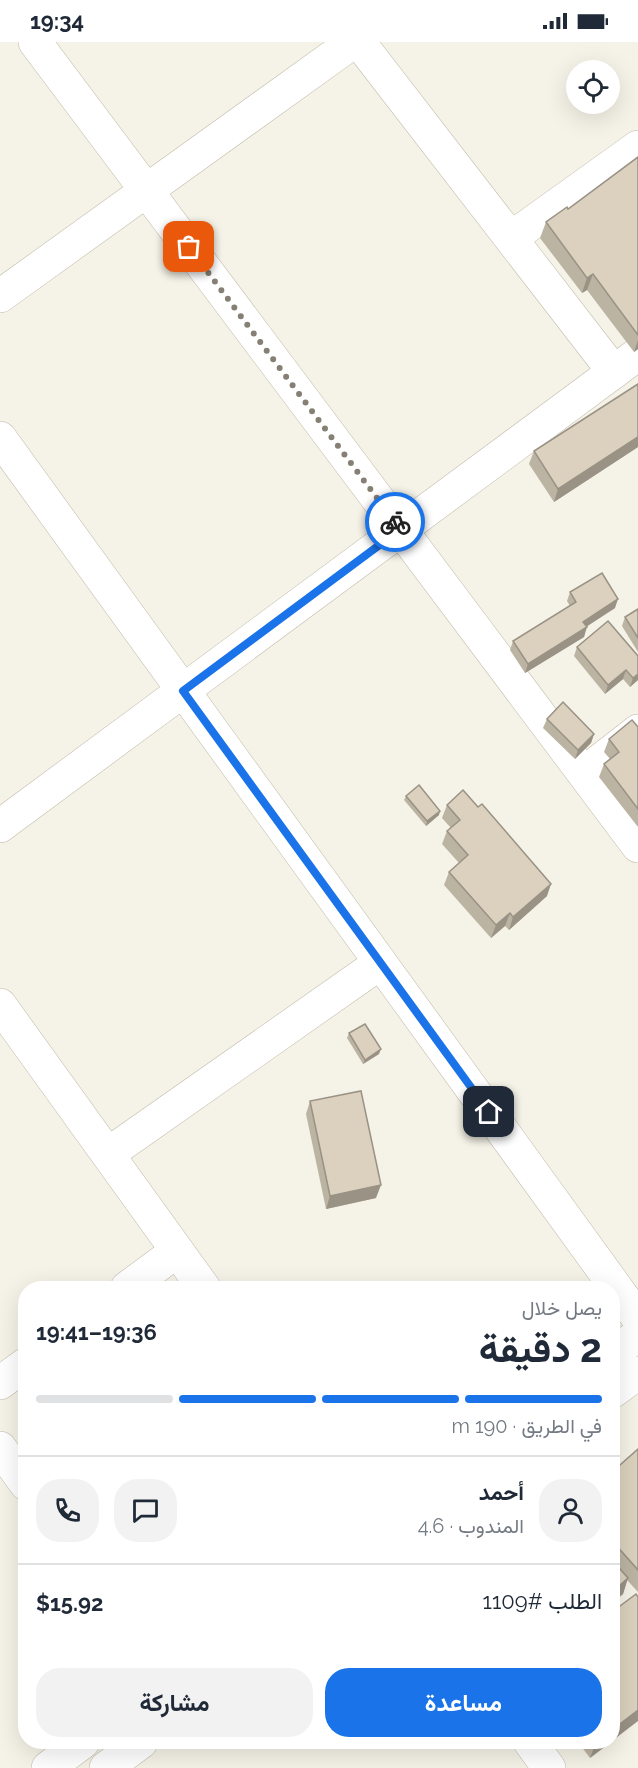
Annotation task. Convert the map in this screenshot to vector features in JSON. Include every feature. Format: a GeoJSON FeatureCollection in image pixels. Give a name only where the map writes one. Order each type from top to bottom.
{"type":"FeatureCollection","features":[{"type":"Feature","properties":{"kind":"street"},"geometry":{"type":"LineString","coordinates":[[35,42],[638,846]]}},
{"type":"Feature","properties":{"kind":"street"},"geometry":{"type":"LineString","coordinates":[[0,296],[353,42]]}},
{"type":"Feature","properties":{"kind":"street"},"geometry":{"type":"LineString","coordinates":[[0,826],[626,363],[511,238],[359,42]]}},
{"type":"Feature","properties":{"kind":"street"},"geometry":{"type":"LineString","coordinates":[[511,238],[638,147]]}},
{"type":"Feature","properties":{"kind":"street"},"geometry":{"type":"LineString","coordinates":[[0,438],[611,1281]]}},
{"type":"Feature","properties":{"kind":"street"},"geometry":{"type":"LineString","coordinates":[[584,772],[638,731]]}},
{"type":"Feature","properties":{"kind":"street"},"geometry":{"type":"LineString","coordinates":[[108,1154],[380,963]]}},
{"type":"Feature","properties":{"kind":"street"},"geometry":{"type":"LineString","coordinates":[[0,1005],[199,1281]]}},
{"type":"Feature","properties":{"kind":"street"},"geometry":{"type":"LineString","coordinates":[[136,1281],[177,1251]]}},
{"type":"Feature","properties":{"kind":"street"},"geometry":{"type":"LineString","coordinates":[[620,1293],[638,1318]]}},
{"type":"Feature","properties":{"kind":"street"},"geometry":{"type":"LineString","coordinates":[[620,1348],[638,1335]]}},
{"type":"Feature","properties":{"kind":"street"},"geometry":{"type":"LineString","coordinates":[[0,1383],[18,1370]]}},
{"type":"Feature","properties":{"kind":"street"},"geometry":{"type":"LineString","coordinates":[[620,1386],[638,1373]]}},
{"type":"Feature","properties":{"kind":"street"},"geometry":{"type":"LineString","coordinates":[[0,1448],[18,1473]]}},
{"type":"Feature","properties":{"kind":"street"},"geometry":{"type":"LineString","coordinates":[[48,1768],[74,1749]]}},
{"type":"Feature","properties":{"kind":"street"},"geometry":{"type":"LineString","coordinates":[[106,1768],[132,1749]]}},
{"type":"Feature","properties":{"kind":"street"},"geometry":{"type":"LineString","coordinates":[[535,1749],[549,1768]]}},
{"type":"Feature","properties":{"kind":"building"},"geometry":{"type":"Polygon","coordinates":[[[638,157],[638,335],[593,274],[587,278],[546,222],[567,207],[568,209],[638,157]]]}},
{"type":"Feature","properties":{"kind":"building"},"geometry":{"type":"Polygon","coordinates":[[[638,384],[638,437],[558,489],[534,451],[638,384]]]}},
{"type":"Feature","properties":{"kind":"building"},"geometry":{"type":"Polygon","coordinates":[[[602,573],[618,599],[583,622],[587,627],[528,664],[513,641],[576,602],[570,592],[602,573]]]}},
{"type":"Feature","properties":{"kind":"building"},"geometry":{"type":"Polygon","coordinates":[[[638,609],[638,638],[625,617],[638,609]]]}},
{"type":"Feature","properties":{"kind":"building"},"geometry":{"type":"Polygon","coordinates":[[[608,621],[638,656],[638,674],[633,678],[626,670],[608,685],[577,647],[608,621]]]}},
{"type":"Feature","properties":{"kind":"building"},"geometry":{"type":"Polygon","coordinates":[[[563,702],[594,734],[578,750],[547,719],[563,702]]]}},
{"type":"Feature","properties":{"kind":"building"},"geometry":{"type":"Polygon","coordinates":[[[632,720],[638,727],[638,809],[604,764],[619,752],[609,739],[632,720]]]}},
{"type":"Feature","properties":{"kind":"building"},"geometry":{"type":"Polygon","coordinates":[[[419,785],[440,811],[427,821],[406,796],[419,785]]]}},
{"type":"Feature","properties":{"kind":"building"},"geometry":{"type":"Polygon","coordinates":[[[463,790],[478,807],[482,804],[551,884],[513,917],[510,913],[496,925],[449,872],[468,855],[447,831],[460,820],[447,805],[463,790]]]}},
{"type":"Feature","properties":{"kind":"building"},"geometry":{"type":"Polygon","coordinates":[[[365,1024],[381,1049],[365,1060],[349,1033],[365,1024]]]}},
{"type":"Feature","properties":{"kind":"building"},"geometry":{"type":"Polygon","coordinates":[[[361,1091],[381,1185],[330,1196],[310,1101],[361,1091]]]}},
{"type":"Feature","properties":{"kind":"building"},"geometry":{"type":"Polygon","coordinates":[[[638,1449],[638,1570],[620,1550],[620,1465],[638,1449]]]}},
{"type":"Feature","properties":{"kind":"building"},"geometry":{"type":"Polygon","coordinates":[[[620,1569],[628,1578],[620,1585],[620,1569]]]}},
{"type":"Feature","properties":{"kind":"building"},"geometry":{"type":"Polygon","coordinates":[[[636,1594],[638,1597],[638,1710],[620,1724],[620,1606],[636,1594]]]}},
{"type":"Feature","properties":{"kind":"way so far"},"geometry":{"type":"LineString","coordinates":[[189,247],[395,522]]}},
{"type":"Feature","properties":{"kind":"route"},"geometry":{"type":"LineString","coordinates":[[395,522],[401,529],[183,691],[489,1112]]}}]}
